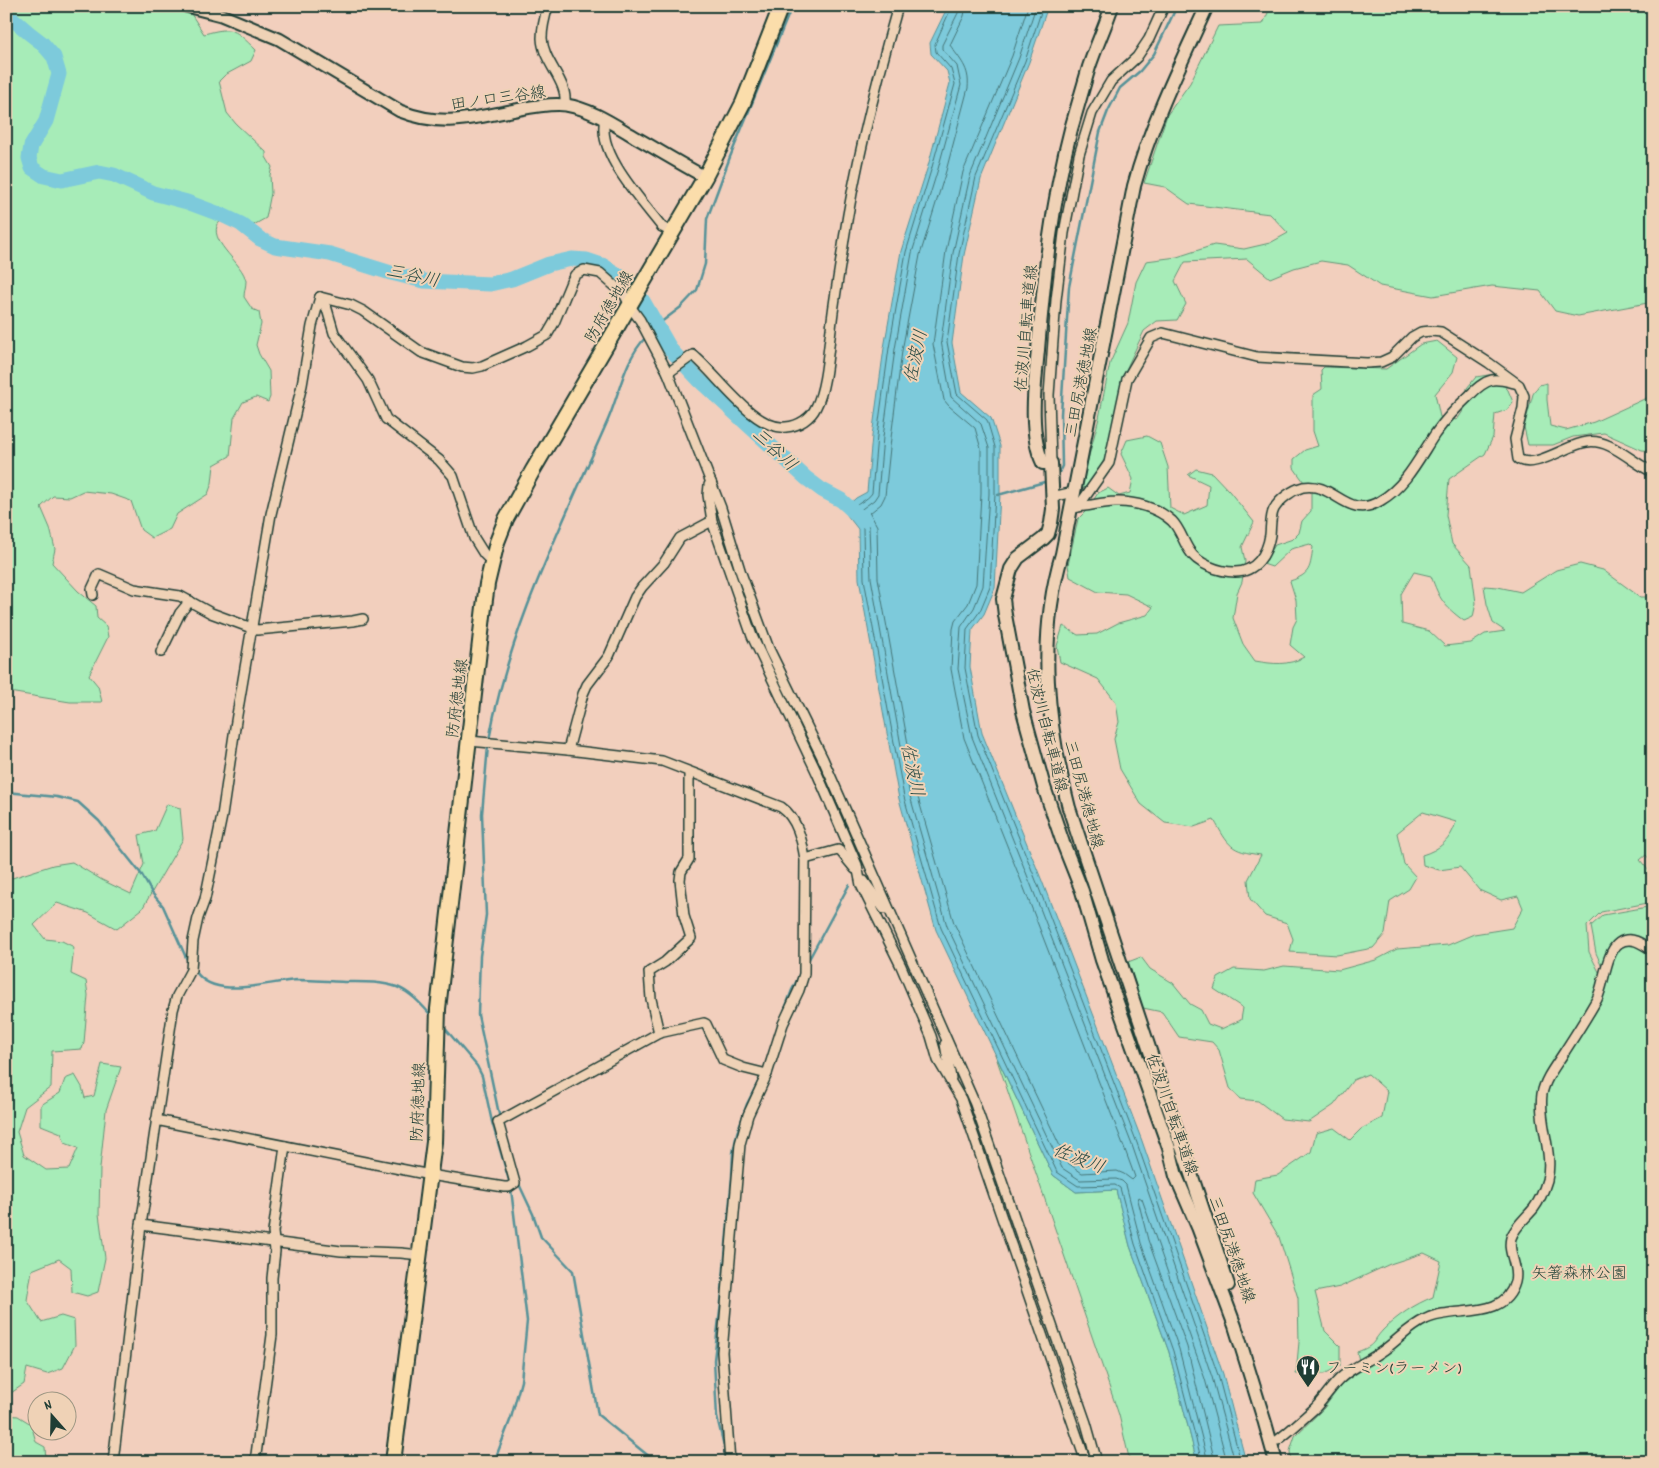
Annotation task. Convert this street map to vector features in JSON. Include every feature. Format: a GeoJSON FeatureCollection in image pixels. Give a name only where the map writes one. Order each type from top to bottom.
{"type":"FeatureCollection","features":[{"type":"Feature","properties":{"kind":"main road","name":"防府徳地線"},"geometry":{"type":"LineString","coordinates":[[392,1462],[430,1175],[436,1110],[438,1009],[486,592],[492,562],[506,519],[634,296],[705,177],[743,104],[781,6]]}},
{"type":"Feature","properties":{"kind":"main road","name":"佐波川自転車道線"},"geometry":{"type":"LineString","coordinates":[[1112,6],[1090,66],[1071,129],[1057,189],[1050,237],[1036,363],[1034,423],[1039,456],[1043,463],[1051,466],[1053,509],[1048,534],[1018,558],[1011,569],[1003,599],[1017,684],[1044,787],[1082,891],[1102,960],[1169,1148],[1176,1176],[1235,1326],[1276,1462]]}},
{"type":"Feature","properties":{"kind":"main road","name":"三田尻港徳地線"},"geometry":{"type":"LineString","coordinates":[[1207,6],[1158,116],[1142,158],[1134,186],[1074,492],[1074,508],[1054,580],[1047,646],[1048,687],[1053,734],[1069,808],[1197,1199],[1268,1404],[1282,1462]]}},
{"type":"Feature","properties":{"kind":"street","name":"田ノ口三谷線"},"geometry":{"type":"LineString","coordinates":[[186,6],[221,16],[279,39],[400,111],[417,118],[457,121],[527,107],[565,105],[587,111],[605,119],[705,177]]}},
{"type":"Feature","properties":{"kind":"street"},"geometry":{"type":"LineString","coordinates":[[548,6],[542,38],[546,55],[560,79],[566,96],[565,105]]}},
{"type":"Feature","properties":{"kind":"street"},"geometry":{"type":"LineString","coordinates":[[668,373],[692,355],[750,411],[763,421],[775,427],[786,428],[800,423],[811,416],[817,406],[826,366],[846,226],[861,153],[877,79],[898,6]]}},
{"type":"Feature","properties":{"kind":"street"},"geometry":{"type":"LineString","coordinates":[[1051,466],[1049,395],[1056,300],[1064,234],[1079,155],[1092,114],[1111,82],[1137,57],[1164,6]]}},
{"type":"Feature","properties":{"kind":"street"},"geometry":{"type":"LineString","coordinates":[[605,119],[603,127],[605,139],[614,163],[662,226],[672,232]]}},
{"type":"Feature","properties":{"kind":"street"},"geometry":{"type":"LineString","coordinates":[[320,296],[351,305],[363,311],[420,352],[462,367],[473,368],[482,366],[527,346],[547,335],[554,324],[574,275],[584,270],[600,273],[620,289],[634,296],[640,320],[668,373],[712,482],[741,573],[769,649],[823,760],[975,1104],[1086,1423],[1097,1462]]}},
{"type":"Feature","properties":{"kind":"street"},"geometry":{"type":"LineString","coordinates":[[320,296],[327,309],[334,333],[368,380],[386,420],[439,460],[453,476],[474,538],[484,554],[492,562]]}},
{"type":"Feature","properties":{"kind":"street"},"geometry":{"type":"LineString","coordinates":[[113,1462],[141,1225],[172,1010],[191,970],[193,941],[198,918],[205,899],[222,816],[270,514],[304,376],[312,326],[320,296]]}},
{"type":"Feature","properties":{"kind":"street"},"geometry":{"type":"LineString","coordinates":[[1074,508],[1109,463],[1127,379],[1151,338],[1157,334],[1257,357],[1367,363],[1381,362],[1392,357],[1412,337],[1421,332],[1431,330],[1441,332],[1519,385],[1524,396],[1515,440],[1518,459],[1522,462],[1534,461],[1586,442],[1598,441],[1611,446],[1635,463],[1653,472]]}},
{"type":"Feature","properties":{"kind":"street"},"geometry":{"type":"LineString","coordinates":[[1074,508],[1115,502],[1139,505],[1157,511],[1172,522],[1184,538],[1189,551],[1203,564],[1217,570],[1235,572],[1252,569],[1267,550],[1274,508],[1288,493],[1304,487],[1321,488],[1352,506],[1365,507],[1380,502],[1409,475],[1436,433],[1455,408],[1479,386],[1491,380],[1502,380],[1519,385]]}},
{"type":"Feature","properties":{"kind":"street"},"geometry":{"type":"LineString","coordinates":[[712,482],[709,485],[708,494],[712,521],[752,636],[817,773],[857,865],[861,885],[901,966],[931,1036],[938,1060],[961,1099],[1086,1462]]}},
{"type":"Feature","properties":{"kind":"street"},"geometry":{"type":"LineString","coordinates":[[1052,492],[1074,492]]}},
{"type":"Feature","properties":{"kind":"street"},"geometry":{"type":"LineString","coordinates":[[568,750],[583,694],[587,685],[609,656],[635,597],[664,563],[680,538],[712,521]]}},
{"type":"Feature","properties":{"kind":"street"},"geometry":{"type":"LineString","coordinates":[[93,595],[92,589],[99,574],[134,589],[180,596],[212,613],[257,630],[353,622],[363,619]]}},
{"type":"Feature","properties":{"kind":"street"},"geometry":{"type":"LineString","coordinates":[[161,652],[180,613],[190,601]]}},
{"type":"Feature","properties":{"kind":"street"},"geometry":{"type":"LineString","coordinates":[[468,741],[568,750],[662,762],[781,807],[789,812],[797,827],[805,859],[804,974],[748,1115],[740,1144],[722,1352],[730,1462]]}},
{"type":"Feature","properties":{"kind":"street"},"geometry":{"type":"LineString","coordinates":[[659,1033],[649,972],[665,962],[691,938],[684,916],[680,880],[681,872],[689,859],[688,772]]}},
{"type":"Feature","properties":{"kind":"street"},"geometry":{"type":"LineString","coordinates":[[805,859],[838,850],[858,872],[884,910],[888,909]]}},
{"type":"Feature","properties":{"kind":"street"},"geometry":{"type":"LineString","coordinates":[[1278,1440],[1316,1407],[1342,1377],[1358,1365],[1383,1351],[1414,1326],[1428,1318],[1444,1313],[1481,1310],[1498,1305],[1509,1296],[1515,1282],[1516,1266],[1511,1251],[1511,1238],[1534,1207],[1547,1179],[1548,1159],[1542,1093],[1548,1077],[1598,997],[1612,953],[1618,944],[1625,940],[1633,940],[1653,951]]}},
{"type":"Feature","properties":{"kind":"street"},"geometry":{"type":"LineString","coordinates":[[1102,960],[1118,954]]}},
{"type":"Feature","properties":{"kind":"street"},"geometry":{"type":"LineString","coordinates":[[156,1120],[430,1175],[504,1187],[515,1183],[498,1122],[659,1033],[704,1023],[723,1060],[743,1068],[764,1073]]}},
{"type":"Feature","properties":{"kind":"street"},"geometry":{"type":"LineString","coordinates":[[947,1041],[945,1046],[951,1072],[951,1081]]}},
{"type":"Feature","properties":{"kind":"street"},"geometry":{"type":"LineString","coordinates":[[255,1462],[272,1335],[274,1232],[285,1146]]}},
{"type":"Feature","properties":{"kind":"street"},"geometry":{"type":"LineString","coordinates":[[1176,1176],[1197,1199],[1198,1228]]}},
{"type":"Feature","properties":{"kind":"street"},"geometry":{"type":"LineString","coordinates":[[141,1225],[341,1252],[420,1255]]}},
{"type":"Feature","properties":{"kind":"green space"},"geometry":{"type":"Polygon","coordinates":[[[6,6],[186,6],[204,34],[222,30],[233,31],[256,50],[251,61],[225,75],[219,81],[227,113],[266,152],[266,157],[272,167],[270,175],[271,193],[266,218],[250,227],[235,218],[224,217],[218,225],[216,233],[223,247],[244,274],[246,281],[244,297],[252,309],[259,312],[261,324],[256,345],[269,371],[270,397],[268,402],[256,397],[243,402],[234,418],[230,456],[214,465],[212,483],[208,494],[177,514],[170,529],[152,538],[141,530],[131,501],[111,494],[83,491],[70,497],[53,496],[41,507],[50,528],[55,549],[52,563],[78,591],[96,606],[97,618],[106,626],[108,637],[89,675],[98,686],[102,702],[70,702],[6,690],[6,6]]]}},
{"type":"Feature","properties":{"kind":"green space"},"geometry":{"type":"Polygon","coordinates":[[[1271,6],[1653,6],[1653,302],[1578,316],[1555,311],[1540,291],[1492,286],[1433,296],[1380,286],[1348,265],[1321,261],[1294,268],[1270,278],[1247,259],[1185,262],[1175,281],[1186,304],[1177,320],[1157,321],[1144,331],[1122,378],[1109,451],[1087,491],[1081,486],[1099,418],[1110,363],[1128,323],[1136,282],[1146,261],[1177,257],[1214,245],[1244,249],[1270,243],[1288,233],[1270,214],[1189,204],[1165,187],[1144,183],[1167,115],[1190,83],[1218,26],[1263,24],[1271,6]]]}},
{"type":"Feature","properties":{"kind":"green space","name":"矢箸森林公園"},"geometry":{"type":"Polygon","coordinates":[[[1437,341],[1457,357],[1453,372],[1435,394],[1440,417],[1457,420],[1465,408],[1467,388],[1476,377],[1494,374],[1508,390],[1513,402],[1507,410],[1495,414],[1493,437],[1485,454],[1449,479],[1446,515],[1452,544],[1471,565],[1476,603],[1473,617],[1464,621],[1443,602],[1431,576],[1414,572],[1401,594],[1402,624],[1429,631],[1445,646],[1471,643],[1485,634],[1505,631],[1493,623],[1484,586],[1521,592],[1556,570],[1580,564],[1603,570],[1640,597],[1653,597],[1653,864],[1646,855],[1640,860],[1653,876],[1653,902],[1601,912],[1587,926],[1589,952],[1599,972],[1605,973],[1596,953],[1591,926],[1603,915],[1653,906],[1653,1462],[1291,1462],[1290,1451],[1295,1436],[1324,1408],[1341,1385],[1361,1370],[1357,1352],[1370,1345],[1400,1315],[1433,1297],[1441,1261],[1424,1253],[1390,1264],[1340,1287],[1315,1292],[1325,1331],[1340,1346],[1340,1366],[1324,1374],[1296,1374],[1299,1342],[1298,1298],[1279,1237],[1253,1193],[1255,1179],[1278,1175],[1311,1152],[1316,1133],[1334,1128],[1350,1140],[1361,1129],[1382,1118],[1387,1091],[1368,1074],[1353,1080],[1334,1105],[1309,1122],[1282,1119],[1258,1101],[1240,1099],[1230,1088],[1219,1050],[1212,1042],[1179,1037],[1162,1012],[1143,1008],[1128,962],[1141,957],[1150,969],[1173,983],[1190,1004],[1201,1010],[1208,1024],[1221,1029],[1241,1020],[1243,1008],[1214,989],[1218,978],[1234,969],[1264,971],[1284,966],[1339,970],[1376,960],[1397,949],[1448,945],[1474,934],[1512,928],[1523,908],[1518,896],[1501,900],[1479,890],[1460,867],[1439,870],[1423,865],[1422,855],[1444,843],[1451,834],[1456,822],[1423,812],[1397,833],[1404,864],[1416,877],[1409,889],[1390,901],[1385,934],[1373,948],[1337,955],[1290,952],[1293,939],[1287,923],[1265,916],[1250,899],[1248,880],[1261,855],[1236,849],[1223,836],[1214,820],[1194,827],[1165,823],[1141,804],[1120,769],[1114,739],[1119,722],[1116,702],[1098,679],[1060,662],[1057,646],[1063,626],[1078,635],[1097,634],[1118,623],[1147,615],[1153,607],[1126,594],[1098,592],[1070,577],[1068,565],[1078,519],[1087,510],[1098,493],[1108,488],[1119,496],[1130,493],[1133,479],[1121,454],[1127,440],[1147,436],[1160,443],[1168,467],[1170,508],[1184,515],[1207,505],[1209,485],[1188,475],[1196,469],[1212,473],[1254,522],[1242,547],[1245,561],[1233,618],[1243,644],[1255,661],[1280,664],[1304,657],[1290,645],[1293,627],[1297,619],[1296,600],[1290,581],[1306,573],[1310,565],[1313,547],[1310,544],[1291,549],[1272,567],[1263,564],[1275,545],[1293,539],[1299,533],[1302,521],[1311,511],[1311,492],[1294,468],[1294,459],[1305,450],[1318,446],[1313,431],[1313,395],[1322,389],[1321,370],[1324,367],[1386,369],[1421,344],[1437,341]]]}},
{"type":"Feature","properties":{"kind":"green space"},"geometry":{"type":"Polygon","coordinates":[[[1547,383],[1550,426],[1566,430],[1594,422],[1653,395],[1653,451],[1642,450],[1604,433],[1573,437],[1553,445],[1528,445],[1524,427],[1533,394],[1539,385],[1547,383]]]}},
{"type":"Feature","properties":{"kind":"green space"},"geometry":{"type":"Polygon","coordinates":[[[167,804],[180,808],[183,839],[142,909],[117,929],[88,913],[57,903],[34,925],[45,939],[62,941],[74,947],[71,974],[86,981],[88,995],[82,1049],[52,1051],[51,1087],[25,1107],[17,1132],[24,1155],[46,1170],[69,1169],[78,1148],[65,1143],[61,1133],[41,1125],[41,1105],[60,1093],[65,1079],[75,1075],[82,1087],[85,1098],[94,1096],[102,1064],[121,1067],[106,1110],[100,1168],[99,1214],[105,1258],[98,1292],[87,1296],[72,1292],[71,1268],[59,1259],[32,1270],[27,1300],[41,1322],[61,1316],[74,1320],[75,1345],[63,1368],[47,1374],[27,1368],[24,1384],[11,1393],[6,1393],[6,880],[53,865],[72,862],[102,880],[131,894],[144,864],[139,835],[155,831],[167,804]]]}},
{"type":"Feature","properties":{"kind":"green space"},"geometry":{"type":"Polygon","coordinates":[[[995,1054],[1053,1175],[1076,1192],[1116,1190],[1130,1246],[1169,1352],[1197,1462],[1130,1462],[1119,1415],[995,1054]]]}},
{"type":"Feature","properties":{"kind":"green space"},"geometry":{"type":"Polygon","coordinates":[[[6,1415],[18,1416],[28,1422],[28,1440],[35,1440],[45,1447],[46,1462],[6,1462],[6,1415]]]}},
{"type":"Feature","properties":{"kind":"water","name":"佐波川"},"geometry":{"type":"Polygon","coordinates":[[[948,6],[1048,6],[1029,62],[981,179],[964,255],[952,343],[961,392],[991,418],[1000,446],[1000,494],[995,588],[984,614],[972,630],[970,667],[982,733],[1042,881],[1142,1141],[1223,1374],[1246,1462],[1197,1462],[1169,1352],[1130,1246],[1116,1190],[1076,1192],[1053,1175],[936,930],[899,799],[859,579],[858,529],[843,510],[856,498],[867,492],[872,436],[884,348],[901,251],[928,166],[950,83],[947,71],[931,54],[930,43],[948,6]]]}},
{"type":"Feature","properties":{"kind":"waterway"},"geometry":{"type":"LineString","coordinates":[[649,333],[681,307],[697,290],[705,264],[707,219],[730,157],[792,6]]}},
{"type":"Feature","properties":{"kind":"waterway"},"geometry":{"type":"LineString","coordinates":[[1055,478],[1062,466],[1061,414],[1069,287],[1100,132],[1120,88],[1140,71],[1154,54],[1177,6]]}},
{"type":"Feature","properties":{"kind":"waterway","name":"三谷川"},"geometry":{"type":"LineString","coordinates":[[6,19],[14,20],[42,43],[54,57],[59,74],[46,121],[31,146],[29,158],[32,168],[44,176],[62,180],[99,172],[114,175],[153,193],[187,202],[222,215],[241,224],[260,239],[275,246],[330,254],[424,281],[490,284],[512,279],[549,264],[572,259],[587,260],[602,265],[628,281],[643,301],[671,350],[699,380],[806,478],[822,490],[841,500],[863,520]]}},
{"type":"Feature","properties":{"kind":"waterway"},"geometry":{"type":"LineString","coordinates":[[489,740],[498,698],[510,657],[539,577],[608,420],[627,366],[646,337]]}},
{"type":"Feature","properties":{"kind":"waterway"},"geometry":{"type":"LineString","coordinates":[[998,495],[1048,481]]}},
{"type":"Feature","properties":{"kind":"waterway"},"geometry":{"type":"LineString","coordinates":[[488,746],[482,814],[486,915],[480,956],[478,1015],[500,1119]]}},
{"type":"Feature","properties":{"kind":"waterway"},"geometry":{"type":"LineString","coordinates":[[6,792],[57,797],[78,802],[99,821],[142,875],[152,893],[163,906],[188,962]]}},
{"type":"Feature","properties":{"kind":"waterway"},"geometry":{"type":"LineString","coordinates":[[808,961],[849,885]]}},
{"type":"Feature","properties":{"kind":"waterway"},"geometry":{"type":"LineString","coordinates":[[196,972],[205,981],[216,986],[229,988],[298,980],[384,984],[397,987],[406,992],[429,1013]]}},
{"type":"Feature","properties":{"kind":"waterway"},"geometry":{"type":"LineString","coordinates":[[782,1017],[799,976]]}},
{"type":"Feature","properties":{"kind":"waterway"},"geometry":{"type":"LineString","coordinates":[[443,1026],[477,1066],[482,1076],[492,1122],[510,1184]]}},
{"type":"Feature","properties":{"kind":"waterway"},"geometry":{"type":"LineString","coordinates":[[725,1462],[724,1446],[717,1417],[714,1360],[721,1302],[733,1153],[737,1133],[747,1104],[762,1074]]}},
{"type":"Feature","properties":{"kind":"waterway"},"geometry":{"type":"LineString","coordinates":[[518,1182],[541,1237],[573,1271],[598,1415],[656,1462]]}},
{"type":"Feature","properties":{"kind":"waterway"},"geometry":{"type":"LineString","coordinates":[[494,1462],[511,1418],[521,1381],[527,1321],[511,1189]]}},
{"type":"Feature","properties":{"kind":"place","name":"フーミン(ラーメン)"},"geometry":{"type":"Point","coordinates":[1308,1388]}}]}
